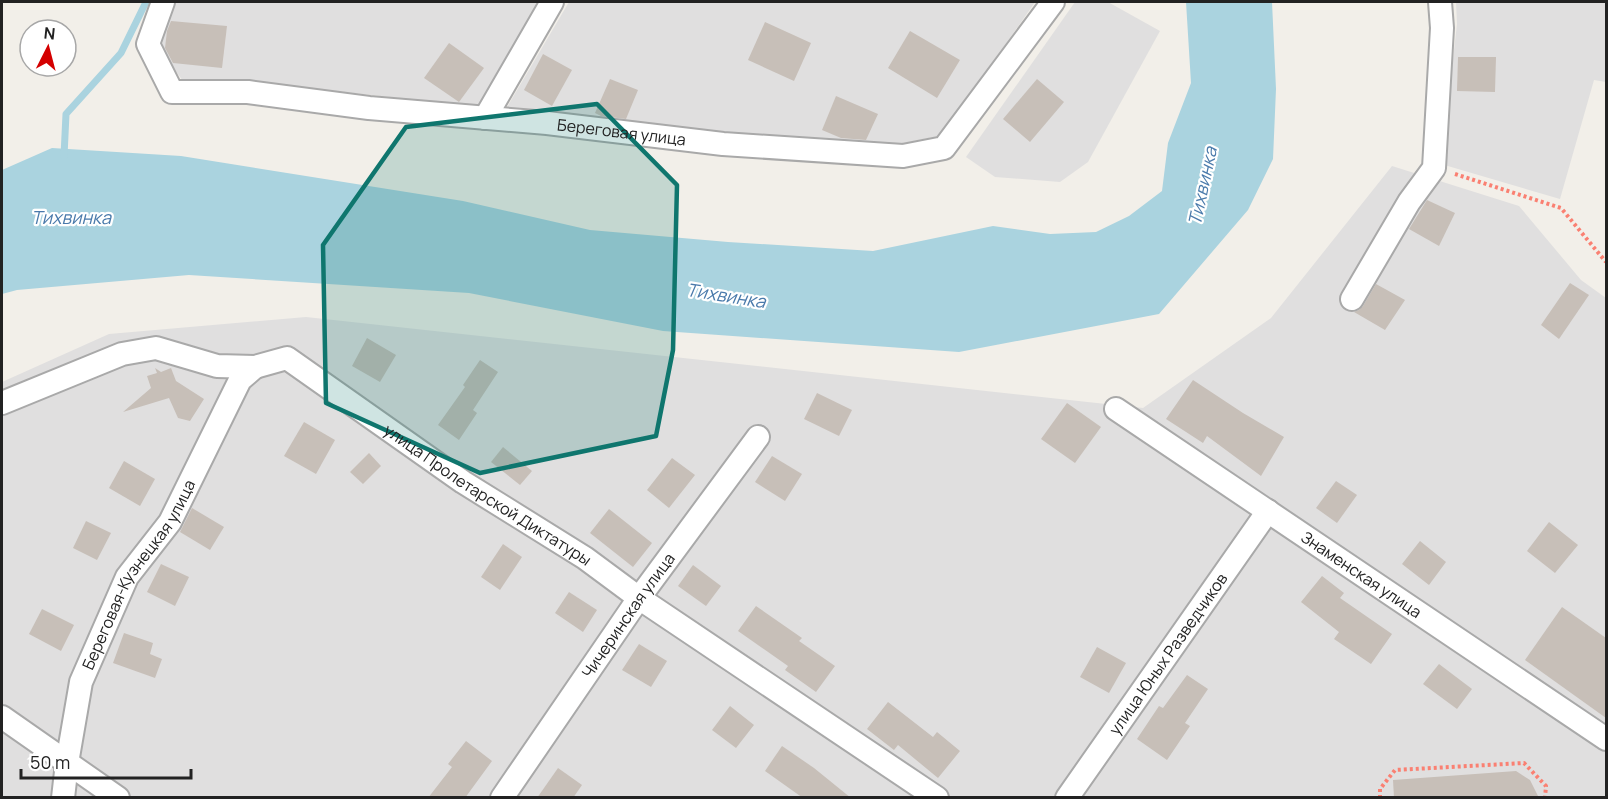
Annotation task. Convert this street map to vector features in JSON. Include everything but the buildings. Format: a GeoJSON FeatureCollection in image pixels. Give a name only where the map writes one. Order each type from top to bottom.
{"type":"FeatureCollection","features":[{"type":"Feature","properties":{"kind":"street","name":"Береговая улица"},"geometry":{"type":"LineString","coordinates":[[163,2],[148,44],[172,92],[248,92],[369,108],[548,123],[723,144],[903,156],[944,148],[1053,2]]}},
{"type":"Feature","properties":{"kind":"street"},"geometry":{"type":"LineString","coordinates":[[485,118],[552,2]]}},
{"type":"Feature","properties":{"kind":"street"},"geometry":{"type":"LineString","coordinates":[[1352,299],[1409,202],[1434,168],[1442,28],[1440,2]]}},
{"type":"Feature","properties":{"kind":"street","name":"улица Пролетарской Диктатуры"},"geometry":{"type":"LineString","coordinates":[[2,403],[122,354],[156,348],[217,366],[255,367],[287,358],[463,482],[585,558],[639,598],[937,798]]}},
{"type":"Feature","properties":{"kind":"street","name":"Береговая-Кузнецкая улица"},"geometry":{"type":"LineString","coordinates":[[63,798],[81,682],[127,577],[170,522],[240,380],[255,367]]}},
{"type":"Feature","properties":{"kind":"street","name":"Знаменская улица"},"geometry":{"type":"LineString","coordinates":[[1116,409],[1606,739]]}},
{"type":"Feature","properties":{"kind":"street","name":"Чичеринская улица"},"geometry":{"type":"LineString","coordinates":[[502,798],[639,598],[758,437]]}},
{"type":"Feature","properties":{"kind":"street","name":"улица Юных Разведчиков"},"geometry":{"type":"LineString","coordinates":[[1067,798],[1268,512]]}},
{"type":"Feature","properties":{"kind":"street"},"geometry":{"type":"LineString","coordinates":[[2,717],[118,798]]}},
{"type":"Feature","properties":{"kind":"path"},"geometry":{"type":"LineString","coordinates":[[1434,168],[1561,208],[1606,262]]}},
{"type":"Feature","properties":{"kind":"path"},"geometry":{"type":"LineString","coordinates":[[1380,798],[1380,789],[1395,770],[1524,763],[1546,786],[1545,798]]}},
{"type":"Feature","properties":{"kind":"highlighted area"},"geometry":{"type":"Polygon","coordinates":[[[597,104],[677,185],[673,350],[656,436],[480,473],[326,403],[323,245],[406,127],[597,104]]]}},
{"type":"Feature","properties":{"kind":"shaded area"},"geometry":{"type":"Polygon","coordinates":[[[176,2],[537,2],[480,107],[237,80],[183,81],[158,47],[176,2]]]}},
{"type":"Feature","properties":{"kind":"shaded area"},"geometry":{"type":"Polygon","coordinates":[[[569,2],[1035,2],[943,135],[890,146],[644,125],[506,109],[569,2]]]}},
{"type":"Feature","properties":{"kind":"shaded area"},"geometry":{"type":"Polygon","coordinates":[[[1075,2],[1108,2],[1160,31],[1088,162],[1060,182],[995,177],[966,157],[1075,2]]]}},
{"type":"Feature","properties":{"kind":"shaded area"},"geometry":{"type":"Polygon","coordinates":[[[1456,2],[1606,2],[1606,82],[1594,80],[1560,199],[1441,164],[1457,24],[1456,2]]]}},
{"type":"Feature","properties":{"kind":"shaded area"},"geometry":{"type":"Polygon","coordinates":[[[1392,166],[1519,206],[1581,280],[1606,298],[1606,797],[2,797],[2,382],[109,334],[306,317],[1143,408],[1271,318],[1392,166]]]}},
{"type":"Feature","properties":{"kind":"water","name":"Тихвинка"},"geometry":{"type":"Polygon","coordinates":[[[1186,2],[1272,2],[1276,89],[1273,159],[1248,210],[1159,314],[959,352],[663,331],[469,293],[189,275],[17,290],[2,294],[2,170],[52,148],[181,156],[463,201],[590,230],[728,242],[873,251],[993,226],[1050,234],[1096,232],[1129,216],[1162,191],[1168,143],[1191,83],[1186,2]]]}},
{"type":"Feature","properties":{"kind":"waterway"},"geometry":{"type":"LineString","coordinates":[[64,156],[66,114],[121,53],[146,2]]}}]}
